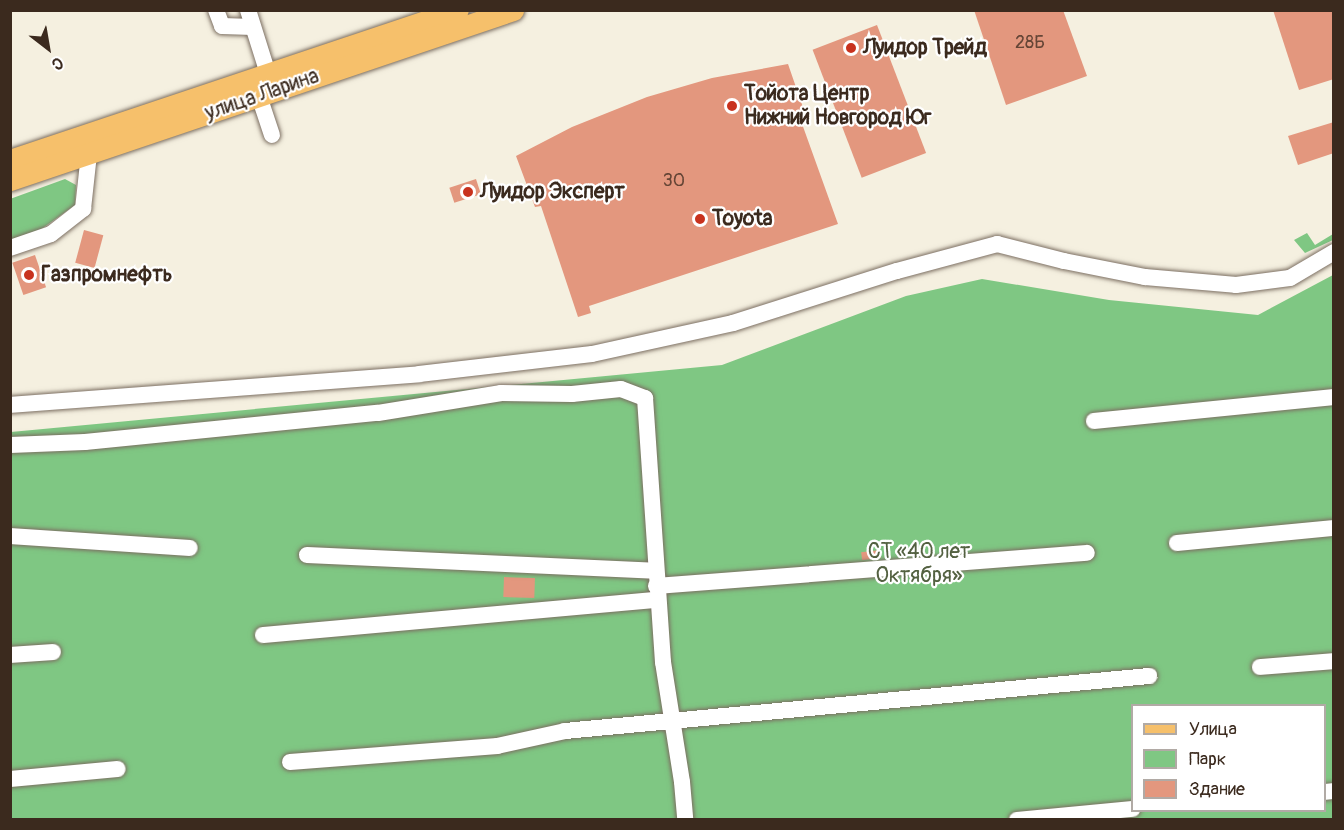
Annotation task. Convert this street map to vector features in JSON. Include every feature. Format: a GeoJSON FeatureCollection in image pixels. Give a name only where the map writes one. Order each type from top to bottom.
{"type":"FeatureCollection","features":[{"type":"Feature","properties":{"kind":"main road","name":"улица Ларина"},"geometry":{"type":"LineString","coordinates":[[10,160],[458,10]]}},
{"type":"Feature","properties":{"kind":"main road","name":"улица Ларина"},"geometry":{"type":"LineString","coordinates":[[10,180],[513,10]]}},
{"type":"Feature","properties":{"kind":"lane"},"geometry":{"type":"LineString","coordinates":[[216,10],[222,26],[253,27]]}},
{"type":"Feature","properties":{"kind":"lane"},"geometry":{"type":"LineString","coordinates":[[248,10],[268,74]]}},
{"type":"Feature","properties":{"kind":"lane"},"geometry":{"type":"LineString","coordinates":[[259,96],[272,135]]}},
{"type":"Feature","properties":{"kind":"lane"},"geometry":{"type":"LineString","coordinates":[[10,248],[51,234],[83,209],[89,153]]}},
{"type":"Feature","properties":{"kind":"lane"},"geometry":{"type":"LineString","coordinates":[[10,405],[418,374],[592,354],[733,323],[897,271],[997,243],[1064,261],[1145,277],[1236,285],[1290,278],[1334,252]]}},
{"type":"Feature","properties":{"kind":"lane"},"geometry":{"type":"LineString","coordinates":[[10,445],[85,442],[378,413],[501,393],[572,394],[621,388],[645,398],[656,586],[685,819]]}},
{"type":"Feature","properties":{"kind":"lane"},"geometry":{"type":"LineString","coordinates":[[1094,421],[1334,397]]}},
{"type":"Feature","properties":{"kind":"lane"},"geometry":{"type":"LineString","coordinates":[[1177,543],[1334,528]]}},
{"type":"Feature","properties":{"kind":"lane"},"geometry":{"type":"LineString","coordinates":[[10,536],[190,549]]}},
{"type":"Feature","properties":{"kind":"lane"},"geometry":{"type":"LineString","coordinates":[[263,635],[656,586],[1087,552]]}},
{"type":"Feature","properties":{"kind":"lane"},"geometry":{"type":"LineString","coordinates":[[307,555],[656,586]]}},
{"type":"Feature","properties":{"kind":"lane"},"geometry":{"type":"LineString","coordinates":[[10,655],[53,651]]}},
{"type":"Feature","properties":{"kind":"lane"},"geometry":{"type":"LineString","coordinates":[[1260,667],[1334,661]]}},
{"type":"Feature","properties":{"kind":"lane"},"geometry":{"type":"LineString","coordinates":[[290,762],[497,746],[565,731],[1149,676]]}},
{"type":"Feature","properties":{"kind":"lane"},"geometry":{"type":"LineString","coordinates":[[10,779],[118,769]]}},
{"type":"Feature","properties":{"kind":"lane"},"geometry":{"type":"LineString","coordinates":[[1017,819],[1131,809]]}},
{"type":"Feature","properties":{"kind":"green space"},"geometry":{"type":"Polygon","coordinates":[[[65,179],[76,185],[75,205],[33,235],[11,242],[10,199],[65,179]]]}},
{"type":"Feature","properties":{"kind":"green space"},"geometry":{"type":"Polygon","coordinates":[[[1307,233],[1315,245],[1333,234],[1333,240],[1305,253],[1294,240],[1307,233]]]}},
{"type":"Feature","properties":{"kind":"green space","name":"СТ «40 лет Октября»"},"geometry":{"type":"Polygon","coordinates":[[[1333,275],[1333,819],[11,820],[11,432],[722,365],[906,296],[982,279],[1109,300],[1258,315],[1333,275]]]}},
{"type":"Feature","properties":{"kind":"building"},"geometry":{"type":"Polygon","coordinates":[[[974,10],[1063,10],[1087,76],[1006,105],[974,10]]]}},
{"type":"Feature","properties":{"kind":"building"},"geometry":{"type":"Polygon","coordinates":[[[1273,10],[1334,10],[1334,79],[1299,90],[1273,10]]]}},
{"type":"Feature","properties":{"kind":"building"},"geometry":{"type":"Polygon","coordinates":[[[877,25],[926,153],[862,178],[813,50],[877,25]]]}},
{"type":"Feature","properties":{"kind":"building"},"geometry":{"type":"Polygon","coordinates":[[[788,64],[807,119],[801,121],[838,224],[589,306],[591,313],[578,317],[541,206],[535,207],[516,156],[572,127],[647,97],[712,78],[788,64]]]}},
{"type":"Feature","properties":{"kind":"building"},"geometry":{"type":"Polygon","coordinates":[[[1334,122],[1334,153],[1298,165],[1288,136],[1334,122]]]}},
{"type":"Feature","properties":{"kind":"building"},"geometry":{"type":"Polygon","coordinates":[[[476,179],[481,194],[454,203],[449,188],[476,179]]]}},
{"type":"Feature","properties":{"kind":"building"},"geometry":{"type":"Polygon","coordinates":[[[84,230],[103,235],[95,268],[75,263],[84,230]]]}},
{"type":"Feature","properties":{"kind":"building","name":"Газпромнефть"},"geometry":{"type":"Polygon","coordinates":[[[35,255],[46,287],[23,295],[12,263],[35,255]]]}},
{"type":"Feature","properties":{"kind":"building"},"geometry":{"type":"Polygon","coordinates":[[[880,550],[881,558],[862,560],[861,552],[880,550]]]}},
{"type":"Feature","properties":{"kind":"building"},"geometry":{"type":"Polygon","coordinates":[[[504,577],[535,578],[534,598],[503,597],[504,577]]]}},
{"type":"Feature","properties":{"kind":"place","name":"Луидор Трейд"},"geometry":{"type":"Point","coordinates":[851,48]}},
{"type":"Feature","properties":{"kind":"place","name":"Тойота Центр Нижний Новгород Юг"},"geometry":{"type":"Point","coordinates":[732,106]}},
{"type":"Feature","properties":{"kind":"place","name":"Луидор Эксперт"},"geometry":{"type":"Point","coordinates":[468,192]}},
{"type":"Feature","properties":{"kind":"place","name":"Toyota"},"geometry":{"type":"Point","coordinates":[700,219]}},
{"type":"Feature","properties":{"kind":"place","name":"Газпромнефть"},"geometry":{"type":"Point","coordinates":[29,275]}}]}
